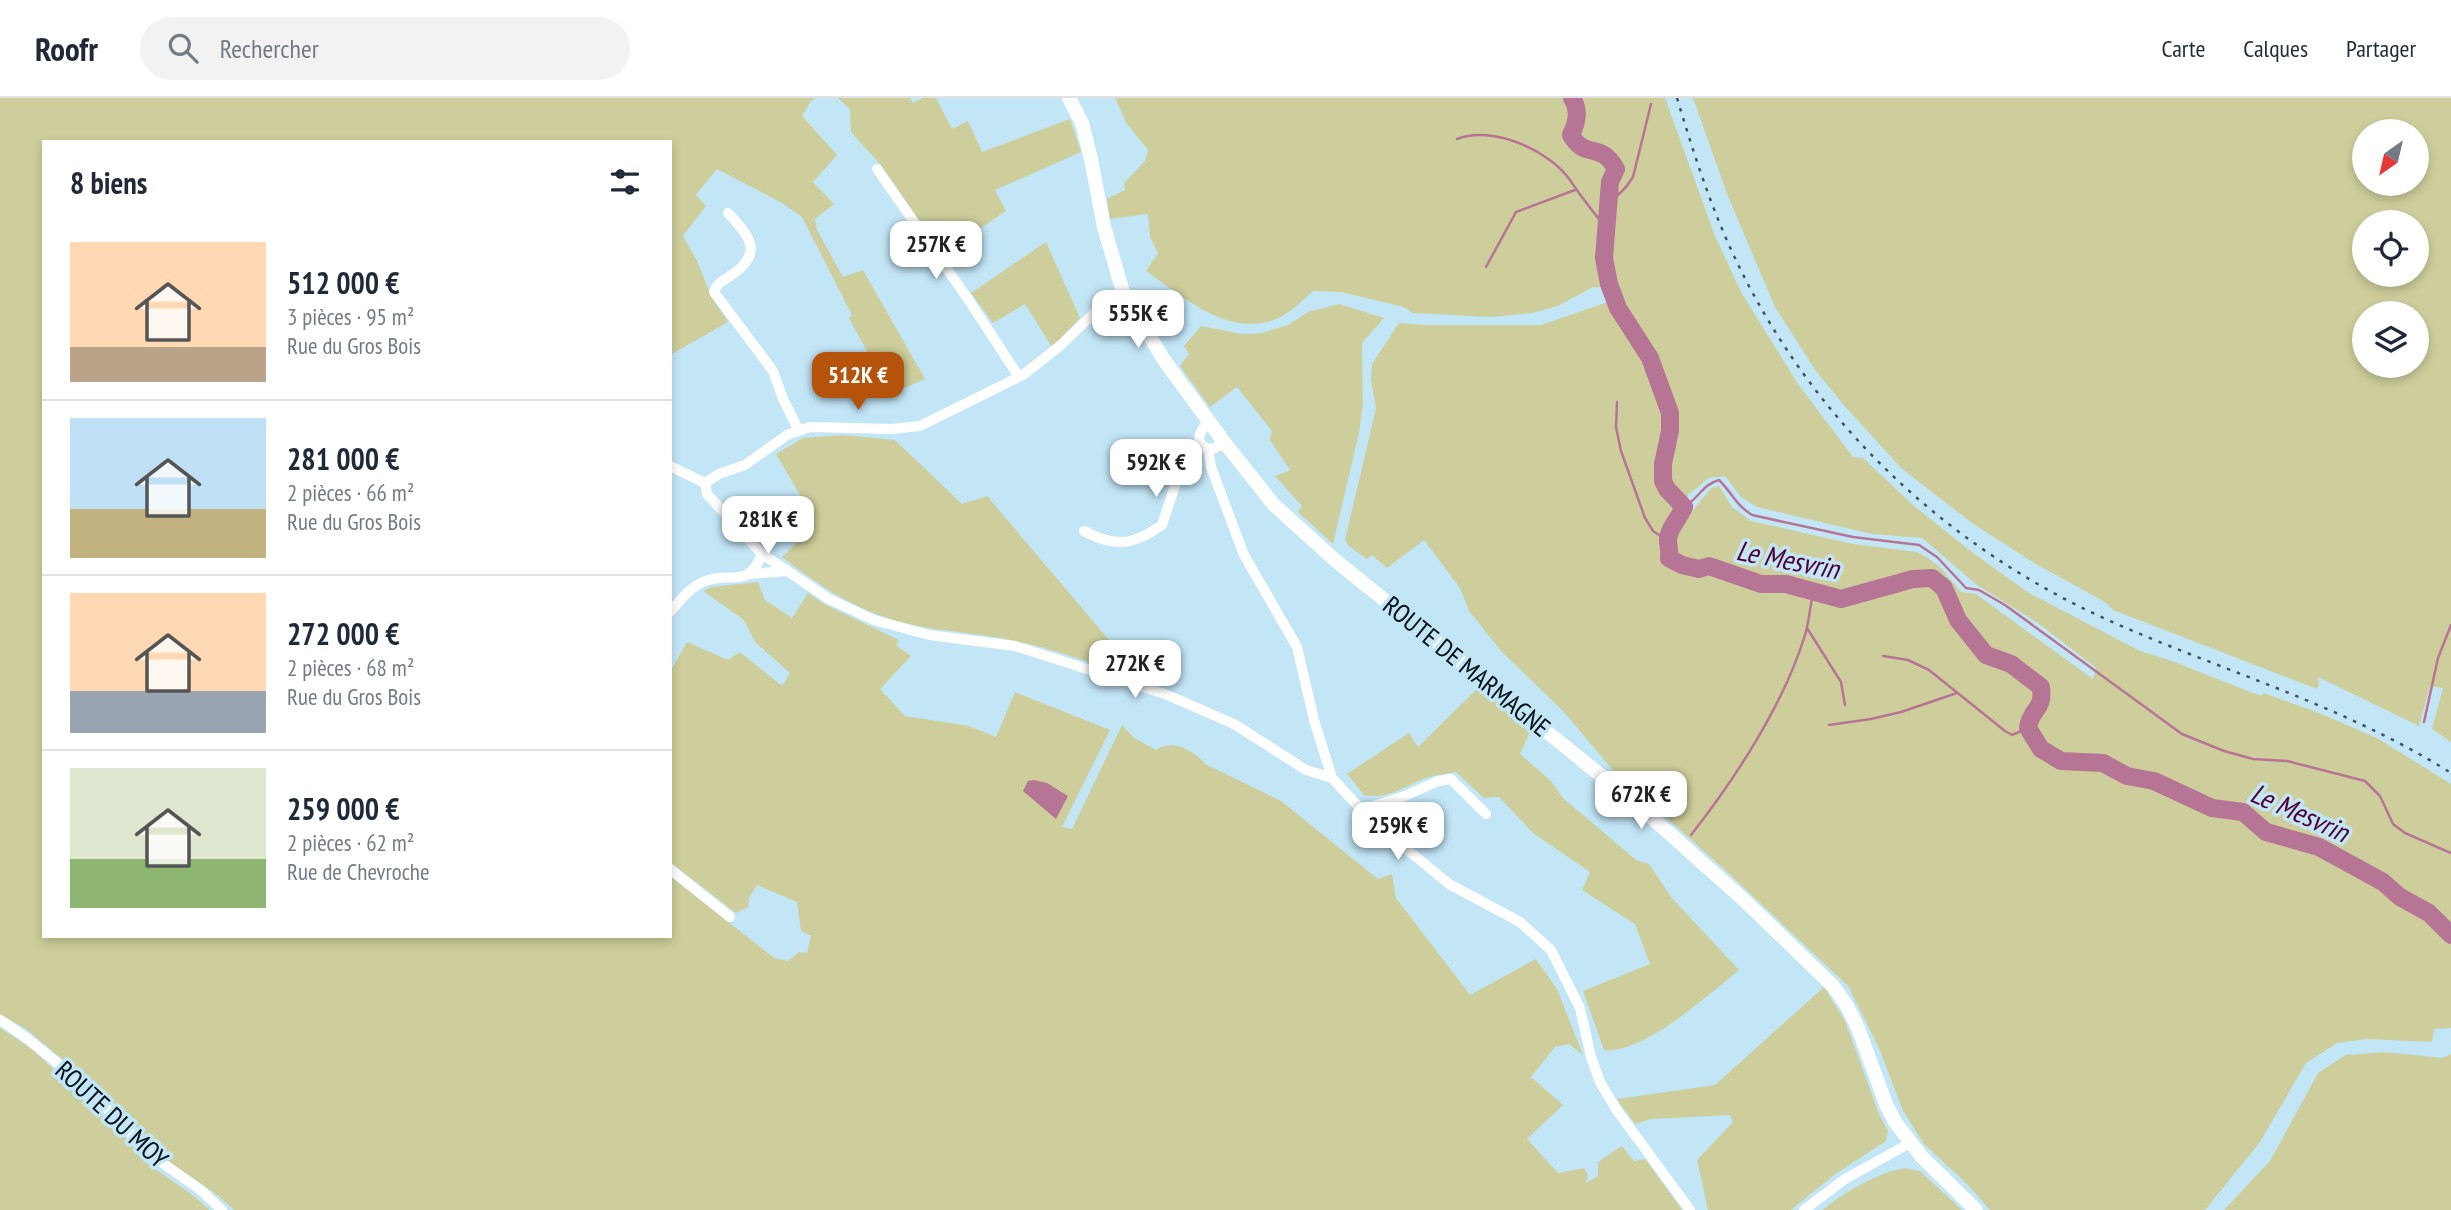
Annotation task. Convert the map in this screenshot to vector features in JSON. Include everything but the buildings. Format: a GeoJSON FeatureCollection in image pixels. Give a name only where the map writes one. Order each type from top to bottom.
{"type":"FeatureCollection","features":[{"type":"Feature","properties":{"kind":"main road","name":"ROUTE DE MARMAGNE"},"geometry":{"type":"LineString","coordinates":[[1069,98],[1082,123],[1104,227],[1123,292],[1164,360],[1274,505],[1312,540],[1641,808],[1744,900],[1833,986],[1858,1028],[1886,1104],[1910,1143],[1976,1210]]}},
{"type":"Feature","properties":{"kind":"street"},"geometry":{"type":"LineString","coordinates":[[877,169],[1019,377]]}},
{"type":"Feature","properties":{"kind":"street"},"geometry":{"type":"LineString","coordinates":[[728,213],[750,238],[751,249],[745,265],[716,286],[715,292],[773,371],[799,431]]}},
{"type":"Feature","properties":{"kind":"street"},"geometry":{"type":"LineString","coordinates":[[705,484],[719,474],[745,465],[786,435],[810,428],[892,429],[920,426],[1019,377],[1062,345],[1096,311],[1123,292]]}},
{"type":"Feature","properties":{"kind":"street"},"geometry":{"type":"LineString","coordinates":[[1209,421],[1200,431],[1198,439],[1204,447],[1244,555],[1297,647],[1314,720],[1332,778],[1361,810],[1449,884],[1520,922],[1551,950],[1580,1008],[1591,1057],[1600,1082],[1616,1109],[1690,1210]]}},
{"type":"Feature","properties":{"kind":"street"},"geometry":{"type":"LineString","coordinates":[[1084,531],[1099,539],[1118,543],[1132,541],[1163,525],[1185,455],[1204,447],[1215,448],[1224,442]]}},
{"type":"Feature","properties":{"kind":"street"},"geometry":{"type":"LineString","coordinates":[[672,467],[705,484]]}},
{"type":"Feature","properties":{"kind":"street"},"geometry":{"type":"LineString","coordinates":[[705,484],[707,494],[762,554],[829,599],[874,621],[929,635],[1015,646],[1165,694],[1234,724],[1306,770],[1332,778]]}},
{"type":"Feature","properties":{"kind":"street"},"geometry":{"type":"LineString","coordinates":[[672,610],[693,587],[706,580],[746,576],[756,568],[762,554]]}},
{"type":"Feature","properties":{"kind":"street"},"geometry":{"type":"LineString","coordinates":[[749,574],[788,571]]}},
{"type":"Feature","properties":{"kind":"street"},"geometry":{"type":"LineString","coordinates":[[1361,810],[1405,796],[1438,781],[1451,779],[1486,814]]}},
{"type":"Feature","properties":{"kind":"street"},"geometry":{"type":"LineString","coordinates":[[672,871],[730,917]]}},
{"type":"Feature","properties":{"kind":"street","name":"ROUTE DU MOY"},"geometry":{"type":"LineString","coordinates":[[0,1020],[58,1062],[107,1107],[154,1157],[202,1191],[222,1210]]}},
{"type":"Feature","properties":{"kind":"street"},"geometry":{"type":"LineString","coordinates":[[1804,1210],[1845,1179],[1910,1143]]}},
{"type":"Feature","properties":{"kind":"green space"},"geometry":{"type":"Polygon","coordinates":[[[0,98],[816,98],[811,101],[802,116],[837,155],[813,182],[834,204],[815,219],[817,230],[843,277],[863,270],[925,379],[890,394],[849,318],[852,315],[802,217],[782,203],[717,169],[696,195],[706,206],[683,236],[712,298],[728,322],[672,354],[672,140],[42,140],[42,938],[672,938],[672,878],[774,958],[788,961],[799,952],[807,953],[811,936],[801,931],[797,902],[757,885],[749,898],[748,907],[736,913],[672,864],[672,668],[687,642],[728,660],[740,652],[782,686],[790,673],[755,642],[744,620],[703,591],[712,587],[758,582],[765,600],[792,618],[808,593],[824,604],[899,640],[896,645],[911,656],[880,689],[905,716],[969,726],[996,737],[1015,692],[1110,730],[1062,827],[1072,829],[1122,725],[1134,738],[1156,750],[1170,745],[1183,748],[1207,765],[1281,801],[1378,879],[1392,874],[1396,898],[1470,995],[1536,959],[1557,989],[1583,1055],[1569,1044],[1555,1047],[1531,1077],[1563,1105],[1527,1139],[1558,1173],[1584,1168],[1588,1175],[1586,1183],[1598,1176],[1598,1162],[1622,1146],[1634,1161],[1645,1159],[1682,1210],[234,1210],[216,1194],[165,1159],[124,1113],[74,1069],[26,1029],[0,1014],[0,98]]]}},
{"type":"Feature","properties":{"kind":"green space"},"geometry":{"type":"Polygon","coordinates":[[[838,98],[910,98],[913,103],[922,98],[936,98],[952,129],[968,121],[982,152],[1070,119],[1081,152],[995,190],[1006,211],[942,254],[881,165],[851,132],[850,109],[838,98]]]}},
{"type":"Feature","properties":{"kind":"green space"},"geometry":{"type":"Polygon","coordinates":[[[1115,98],[1665,98],[1715,236],[1741,292],[1798,384],[1853,457],[1863,458],[1913,505],[2029,593],[2140,651],[2261,696],[2264,693],[2319,713],[2377,738],[2451,784],[2451,1028],[2434,1029],[2432,1042],[2367,1039],[2337,1043],[2306,1063],[2260,1142],[2205,1210],[1990,1210],[1967,1184],[1924,1144],[1903,1111],[1879,1048],[1848,986],[1725,870],[1613,770],[1562,710],[1502,652],[1469,611],[1460,588],[1424,540],[1387,568],[1372,555],[1367,559],[1345,540],[1376,408],[1371,380],[1372,364],[1399,323],[1541,325],[1608,302],[1618,288],[1593,287],[1558,306],[1532,313],[1491,317],[1412,313],[1404,307],[1341,292],[1313,291],[1290,311],[1274,320],[1256,324],[1222,319],[1190,302],[1146,271],[1158,253],[1150,237],[1148,214],[1110,219],[1107,199],[1125,190],[1124,183],[1145,161],[1148,150],[1127,124],[1115,98]],[[1725,476],[1709,478],[1688,495],[1690,514],[1711,488],[1719,486],[1732,507],[1751,521],[1853,544],[1917,552],[1941,568],[1961,592],[1976,594],[2093,679],[2096,668],[2038,623],[1977,585],[1922,538],[1872,534],[1757,507],[1741,497],[1725,476]]]}},
{"type":"Feature","properties":{"kind":"green space"},"geometry":{"type":"Polygon","coordinates":[[[1693,98],[2451,98],[2451,742],[2432,729],[2443,688],[2430,686],[2419,726],[2318,677],[2317,689],[2113,610],[2105,602],[2036,564],[1972,523],[1901,468],[1816,371],[1775,307],[1727,194],[1693,98]]]}},
{"type":"Feature","properties":{"kind":"green space"},"geometry":{"type":"Polygon","coordinates":[[[1046,242],[1080,318],[1052,347],[1025,304],[993,323],[971,293],[1046,242]]]}},
{"type":"Feature","properties":{"kind":"green space"},"geometry":{"type":"Polygon","coordinates":[[[1339,304],[1384,318],[1362,343],[1363,404],[1359,433],[1333,544],[1298,512],[1302,506],[1275,476],[1290,470],[1270,440],[1272,431],[1237,387],[1210,407],[1180,366],[1189,354],[1184,346],[1201,326],[1242,334],[1262,333],[1288,325],[1308,312],[1339,304]]]}},
{"type":"Feature","properties":{"kind":"green space"},"geometry":{"type":"Polygon","coordinates":[[[843,435],[895,440],[962,504],[987,496],[1131,666],[1128,675],[1030,644],[922,627],[891,619],[842,598],[782,557],[815,521],[776,454],[803,438],[843,435]]]}},
{"type":"Feature","properties":{"kind":"green space"},"geometry":{"type":"Polygon","coordinates":[[[1479,687],[1531,730],[1520,754],[1551,781],[1563,798],[1636,860],[1649,864],[1671,897],[1739,970],[1675,1021],[1638,1043],[1620,1049],[1604,1050],[1583,991],[1650,964],[1635,924],[1582,890],[1590,872],[1533,833],[1499,797],[1484,798],[1456,772],[1427,778],[1395,792],[1373,796],[1364,795],[1347,774],[1409,733],[1418,747],[1479,687]]]}},
{"type":"Feature","properties":{"kind":"green space"},"geometry":{"type":"Polygon","coordinates":[[[1824,987],[1845,1021],[1879,1114],[1888,1131],[1886,1141],[1834,1175],[1791,1210],[1708,1210],[1697,1160],[1733,1122],[1730,1115],[1651,1119],[1635,1124],[1617,1099],[1715,1085],[1824,987]]]}},
{"type":"Feature","properties":{"kind":"green space"},"geometry":{"type":"Polygon","coordinates":[[[0,1028],[32,1049],[126,1138],[145,1162],[210,1210],[0,1210],[0,1028]]]}},
{"type":"Feature","properties":{"kind":"green space"},"geometry":{"type":"Polygon","coordinates":[[[2384,1052],[2442,1058],[2451,1054],[2451,1210],[2224,1210],[2270,1161],[2318,1073],[2346,1055],[2384,1052]]]}},
{"type":"Feature","properties":{"kind":"green space"},"geometry":{"type":"Polygon","coordinates":[[[1904,1168],[1920,1171],[1962,1210],[1822,1210],[1861,1184],[1904,1168]]]}},
{"type":"Feature","properties":{"kind":"shaded area"},"geometry":{"type":"Polygon","coordinates":[[[1028,781],[1047,783],[1068,796],[1056,819],[1023,791],[1028,781]]]}},
{"type":"Feature","properties":{"kind":"waterway","name":"Le Mesvrin"},"geometry":{"type":"LineString","coordinates":[[1572,98],[1577,116],[1571,135],[1582,147],[1604,155],[1616,169],[1610,182],[1604,258],[1609,284],[1618,308],[1650,358],[1670,413],[1663,481],[1684,507],[1669,536],[1669,558],[1682,565],[1699,569],[1709,566],[1761,584],[1786,584],[1841,599],[1913,579],[1932,578],[1944,588],[1958,620],[1986,655],[2011,664],[2041,687],[2041,701],[2028,728],[2041,749],[2061,761],[2103,763],[2127,776],[2154,781],[2212,808],[2243,812],[2266,832],[2319,847],[2383,882],[2400,897],[2429,913],[2451,935]]}},
{"type":"Feature","properties":{"kind":"waterway"},"geometry":{"type":"LineString","coordinates":[[1609,204],[1633,177],[1651,104]]}},
{"type":"Feature","properties":{"kind":"waterway"},"geometry":{"type":"LineString","coordinates":[[1457,139],[1486,135],[1503,138],[1534,150],[1561,169],[1607,229]]}},
{"type":"Feature","properties":{"kind":"waterway"},"geometry":{"type":"LineString","coordinates":[[1486,267],[1516,212],[1575,190]]}},
{"type":"Feature","properties":{"kind":"waterway"},"geometry":{"type":"LineString","coordinates":[[1617,402],[1616,427],[1621,451],[1645,518],[1653,531],[1668,541]]}},
{"type":"Feature","properties":{"kind":"waterway"},"geometry":{"type":"LineString","coordinates":[[1684,507],[1709,485],[1719,480],[1752,515],[1853,537],[1919,545],[1937,557],[1966,588],[1979,590],[2005,605],[2182,734],[2253,759],[2287,761],[2365,781],[2380,796],[2393,824],[2405,833],[2451,853]]}},
{"type":"Feature","properties":{"kind":"waterway"},"geometry":{"type":"LineString","coordinates":[[1691,835],[1757,740],[1785,687],[1808,625],[1813,593]]}},
{"type":"Feature","properties":{"kind":"waterway"},"geometry":{"type":"LineString","coordinates":[[2424,722],[2438,658],[2451,625]]}},
{"type":"Feature","properties":{"kind":"waterway"},"geometry":{"type":"LineString","coordinates":[[1807,628],[1841,682],[1845,705]]}},
{"type":"Feature","properties":{"kind":"waterway"},"geometry":{"type":"LineString","coordinates":[[1883,656],[1908,660],[1929,670],[2012,735],[2028,728]]}},
{"type":"Feature","properties":{"kind":"waterway"},"geometry":{"type":"LineString","coordinates":[[1829,725],[1901,712],[1957,693]]}},
{"type":"Feature","properties":{"kind":"railway"},"geometry":{"type":"LineString","coordinates":[[1677,98],[1717,217],[1765,316],[1802,372],[1843,424],[1889,472],[1939,516],[1992,556],[2050,591],[2110,621],[2369,728],[2451,773]]}}]}
